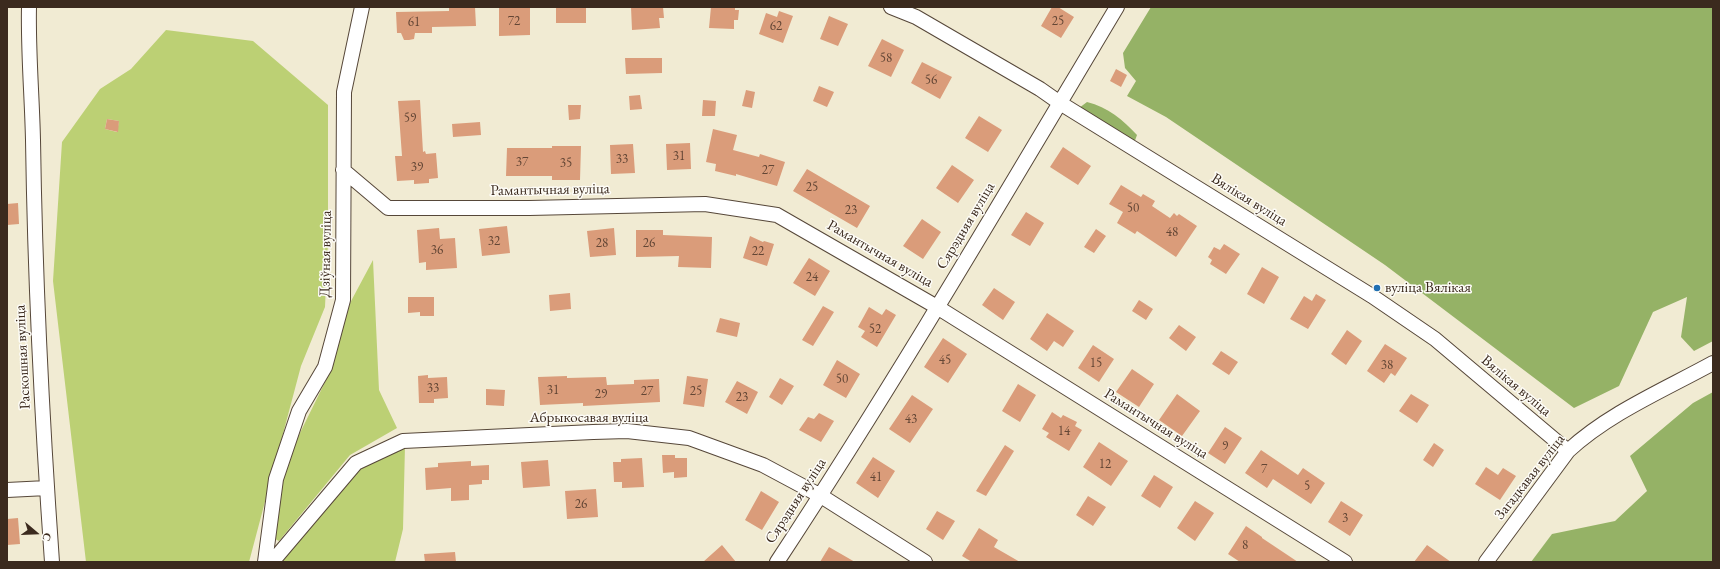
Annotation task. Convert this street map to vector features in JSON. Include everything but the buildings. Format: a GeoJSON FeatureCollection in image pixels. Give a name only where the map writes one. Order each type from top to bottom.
{"type":"FeatureCollection","features":[{"type":"Feature","properties":{"kind":"street","name":"Раскошная вуліца"},"geometry":{"type":"LineString","coordinates":[[29,7],[28,45],[32,131],[35,268],[52,562]]}},
{"type":"Feature","properties":{"kind":"street","name":"Дзіўная вуліца"},"geometry":{"type":"LineString","coordinates":[[264,562],[276,479],[299,411],[325,367],[343,300],[344,92],[362,7]]}},
{"type":"Feature","properties":{"kind":"street","name":"Вялікая вуліца"},"geometry":{"type":"LineString","coordinates":[[891,7],[916,17],[1040,89],[1060,103],[1372,296],[1435,339],[1568,451]]}},
{"type":"Feature","properties":{"kind":"street","name":"Сярэдняя вуліца"},"geometry":{"type":"LineString","coordinates":[[777,562],[821,496],[937,307],[1117,7]]}},
{"type":"Feature","properties":{"kind":"street","name":"Рамантычная вуліца"},"geometry":{"type":"LineString","coordinates":[[343,170],[388,208],[529,208],[705,204],[777,215],[937,307],[1345,562]]}},
{"type":"Feature","properties":{"kind":"street","name":"Загадкавая вуліца"},"geometry":{"type":"LineString","coordinates":[[1486,562],[1568,451],[1584,436],[1608,420],[1713,363]]}},
{"type":"Feature","properties":{"kind":"street","name":"Абрыкосавая вуліца"},"geometry":{"type":"LineString","coordinates":[[272,562],[356,463],[403,441],[626,431],[689,438],[763,465],[821,496],[924,562]]}},
{"type":"Feature","properties":{"kind":"street"},"geometry":{"type":"LineString","coordinates":[[7,490],[47,488]]}},
{"type":"Feature","properties":{"kind":"green space"},"geometry":{"type":"Polygon","coordinates":[[[1151,7],[1713,7],[1713,341],[1694,351],[1681,337],[1687,297],[1653,312],[1619,386],[1574,408],[1385,265],[1166,117],[1127,96],[1136,81],[1125,68],[1123,53],[1151,7]]]}},
{"type":"Feature","properties":{"kind":"green space"},"geometry":{"type":"Polygon","coordinates":[[[166,30],[253,41],[328,105],[328,242],[325,307],[301,366],[249,562],[86,562],[53,281],[62,142],[100,89],[131,69],[166,30]],[[107,119],[105,129],[117,132],[119,121],[107,119]]]}},
{"type":"Feature","properties":{"kind":"green space"},"geometry":{"type":"Polygon","coordinates":[[[1087,102],[1102,107],[1126,124],[1137,135],[1133,146],[1079,108],[1087,102]]]}},
{"type":"Feature","properties":{"kind":"green space"},"geometry":{"type":"Polygon","coordinates":[[[373,260],[379,390],[397,428],[350,455],[279,541],[275,539],[279,492],[297,439],[329,374],[350,303],[373,260]]]}},
{"type":"Feature","properties":{"kind":"green space"},"geometry":{"type":"Polygon","coordinates":[[[1713,392],[1713,562],[1531,562],[1552,534],[1615,521],[1647,491],[1630,456],[1693,403],[1713,392]]]}},
{"type":"Feature","properties":{"kind":"green space"},"geometry":{"type":"Polygon","coordinates":[[[405,446],[403,529],[395,562],[279,562],[362,465],[405,446]]]}},
{"type":"Feature","properties":{"kind":"place","name":"вуліца Вялікая"},"geometry":{"type":"Point","coordinates":[1377,288]}}]}
